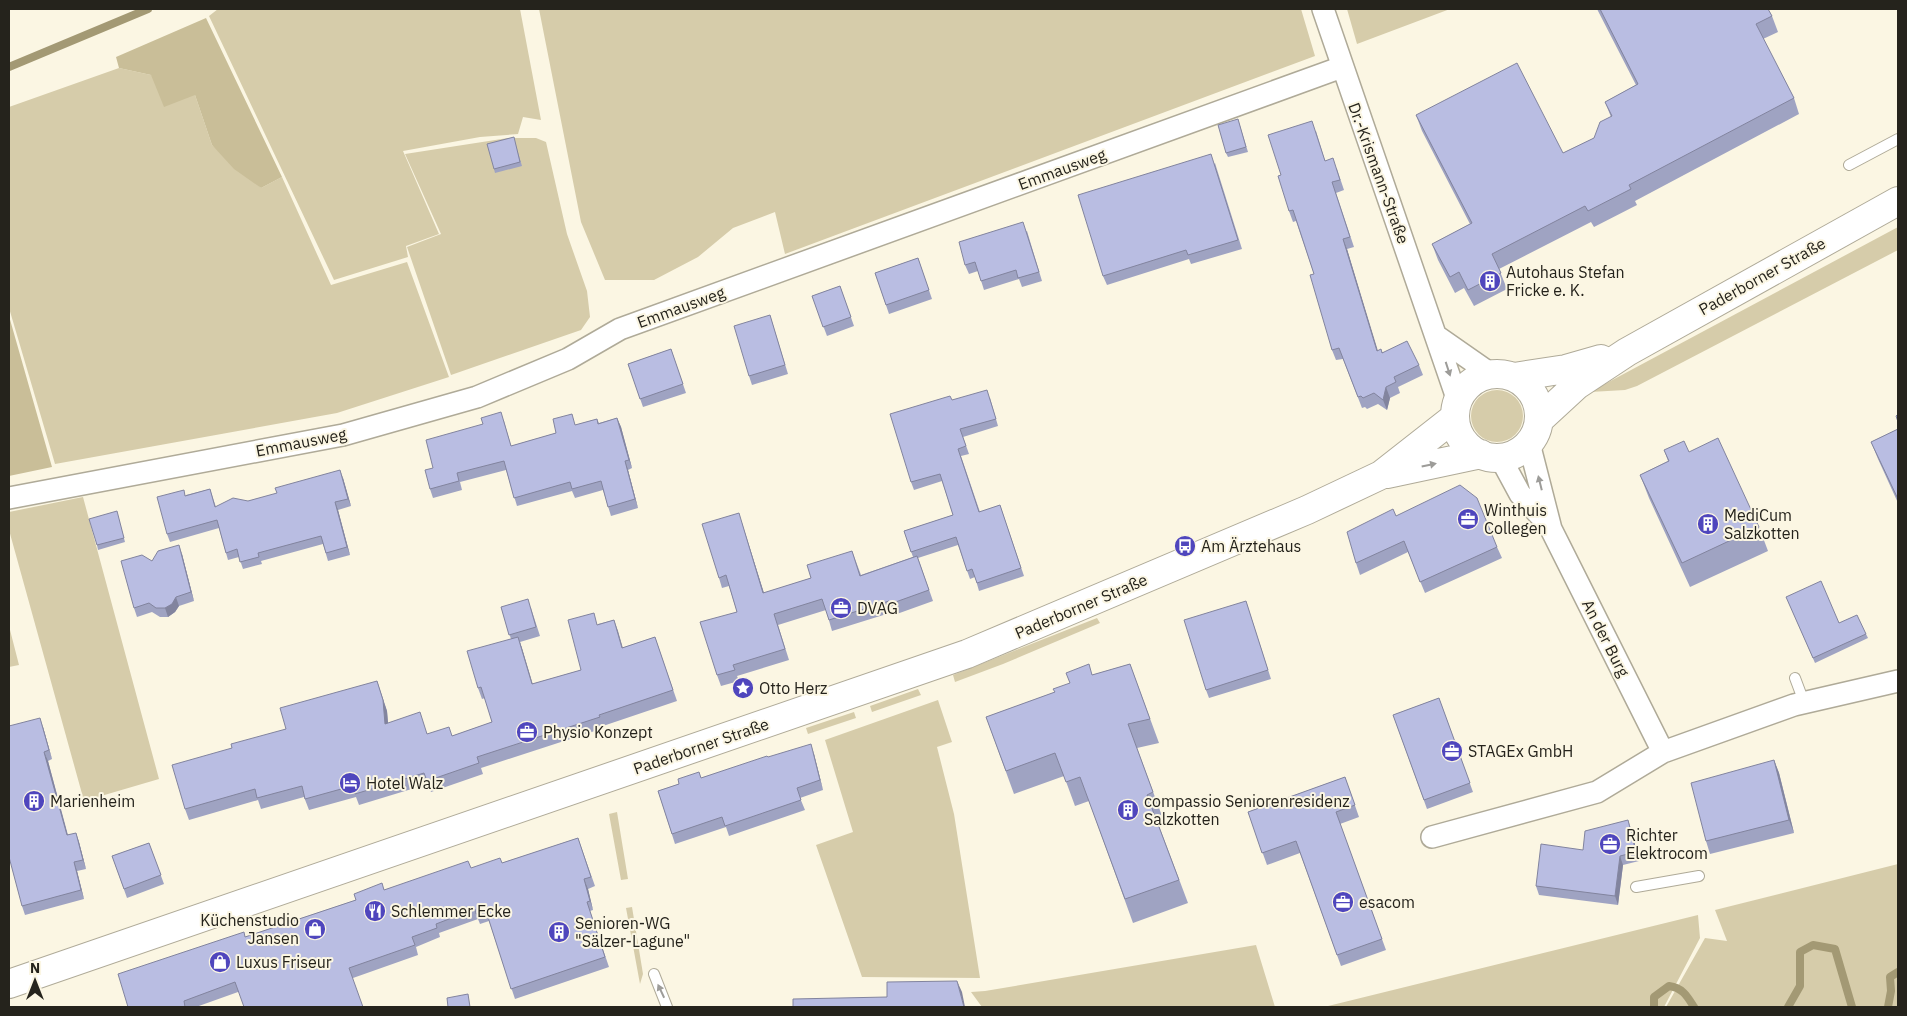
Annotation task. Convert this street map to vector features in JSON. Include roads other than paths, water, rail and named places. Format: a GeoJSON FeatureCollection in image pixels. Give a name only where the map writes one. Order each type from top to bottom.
{"type":"FeatureCollection","features":[{"type":"Feature","properties":{"kind":"main road","name":"Paderborner Straße"},"geometry":{"type":"LineString","coordinates":[[9,984],[967,654],[1292,516],[1381,475],[1516,453],[1577,385],[1627,352],[1898,201]]}},
{"type":"Feature","properties":{"kind":"main road","name":"Paderborner Straße"},"geometry":{"type":"LineString","coordinates":[[1381,475],[1456,409],[1471,383],[1503,376],[1566,370],[1627,352]]}},
{"type":"Feature","properties":{"kind":"main road"},"geometry":{"type":"LineString","coordinates":[[1503,376],[1525,384],[1533,395],[1538,407],[1534,431]]}},
{"type":"Feature","properties":{"kind":"main road"},"geometry":{"type":"LineString","coordinates":[[1456,409],[1462,440],[1491,456]]}},
{"type":"Feature","properties":{"kind":"street","name":"Dr.-Krismann-Straße"},"geometry":{"type":"LineString","coordinates":[[1323,9],[1438,337],[1456,409]]}},
{"type":"Feature","properties":{"kind":"street","name":"Emmausweg"},"geometry":{"type":"LineString","coordinates":[[9,498],[343,435],[477,397],[568,359],[620,329],[1342,67]]}},
{"type":"Feature","properties":{"kind":"street"},"geometry":{"type":"LineString","coordinates":[[1438,337],[1503,376]]}},
{"type":"Feature","properties":{"kind":"street","name":"An der Burg"},"geometry":{"type":"LineString","coordinates":[[1534,431],[1541,485],[1549,525],[1663,752]]}},
{"type":"Feature","properties":{"kind":"street","name":"An der Burg"},"geometry":{"type":"LineString","coordinates":[[1491,456],[1520,494],[1549,525]]}},
{"type":"Feature","properties":{"kind":"street"},"geometry":{"type":"LineString","coordinates":[[1432,836],[1597,792],[1663,752],[1804,702],[1898,681]]}},
{"type":"Feature","properties":{"kind":"lane"},"geometry":{"type":"LineString","coordinates":[[1849,165],[1898,139]]}},
{"type":"Feature","properties":{"kind":"lane"},"geometry":{"type":"LineString","coordinates":[[1795,678],[1804,702]]}},
{"type":"Feature","properties":{"kind":"lane"},"geometry":{"type":"LineString","coordinates":[[1636,887],[1698,876]]}},
{"type":"Feature","properties":{"kind":"lane"},"geometry":{"type":"LineString","coordinates":[[654,974],[667,1007]]}},
{"type":"Feature","properties":{"kind":"waterway"},"geometry":{"type":"LineString","coordinates":[[9,67],[148,9]]}},
{"type":"Feature","properties":{"kind":"waterway"},"geometry":{"type":"LineString","coordinates":[[1788,1007],[1800,986],[1800,952],[1813,945],[1835,949],[1852,1007]]}},
{"type":"Feature","properties":{"kind":"waterway"},"geometry":{"type":"LineString","coordinates":[[1888,1007],[1891,991],[1890,977],[1898,972]]}},
{"type":"Feature","properties":{"kind":"waterway"},"geometry":{"type":"LineString","coordinates":[[1654,1007],[1654,997],[1669,986],[1674,987],[1687,996],[1694,1007]]}},
{"type":"Feature","properties":{"kind":"place","name":"Autohaus Stefan Fricke e. K."},"geometry":{"type":"Point","coordinates":[1490,281]}},
{"type":"Feature","properties":{"kind":"place","name":"Winthuis Collegen"},"geometry":{"type":"Point","coordinates":[1468,519]}},
{"type":"Feature","properties":{"kind":"place","name":"MediCum Salzkotten"},"geometry":{"type":"Point","coordinates":[1708,524]}},
{"type":"Feature","properties":{"kind":"place","name":"Am Ärztehaus"},"geometry":{"type":"Point","coordinates":[1185,546]}},
{"type":"Feature","properties":{"kind":"place","name":"DVAG"},"geometry":{"type":"Point","coordinates":[841,608]}},
{"type":"Feature","properties":{"kind":"place","name":"Otto Herz"},"geometry":{"type":"Point","coordinates":[743,688]}},
{"type":"Feature","properties":{"kind":"place","name":"Physio Konzept"},"geometry":{"type":"Point","coordinates":[527,732]}},
{"type":"Feature","properties":{"kind":"place","name":"STAGEx GmbH"},"geometry":{"type":"Point","coordinates":[1452,751]}},
{"type":"Feature","properties":{"kind":"place","name":"Hotel Walz"},"geometry":{"type":"Point","coordinates":[350,783]}},
{"type":"Feature","properties":{"kind":"place","name":"Marienheim"},"geometry":{"type":"Point","coordinates":[34,801]}},
{"type":"Feature","properties":{"kind":"place","name":"compassio Seniorenresidenz Salzkotten"},"geometry":{"type":"Point","coordinates":[1128,810]}},
{"type":"Feature","properties":{"kind":"place","name":"Richter Elektrocom"},"geometry":{"type":"Point","coordinates":[1610,844]}},
{"type":"Feature","properties":{"kind":"place","name":"esacom"},"geometry":{"type":"Point","coordinates":[1343,902]}},
{"type":"Feature","properties":{"kind":"place","name":"Schlemmer Ecke"},"geometry":{"type":"Point","coordinates":[375,911]}},
{"type":"Feature","properties":{"kind":"place","name":"Küchenstudio Jansen"},"geometry":{"type":"Point","coordinates":[315,929]}},
{"type":"Feature","properties":{"kind":"place","name":"Senioren-WG \"Sälzer-Lagune\""},"geometry":{"type":"Point","coordinates":[559,932]}},
{"type":"Feature","properties":{"kind":"place","name":"Luxus Friseur"},"geometry":{"type":"Point","coordinates":[220,962]}}]}
